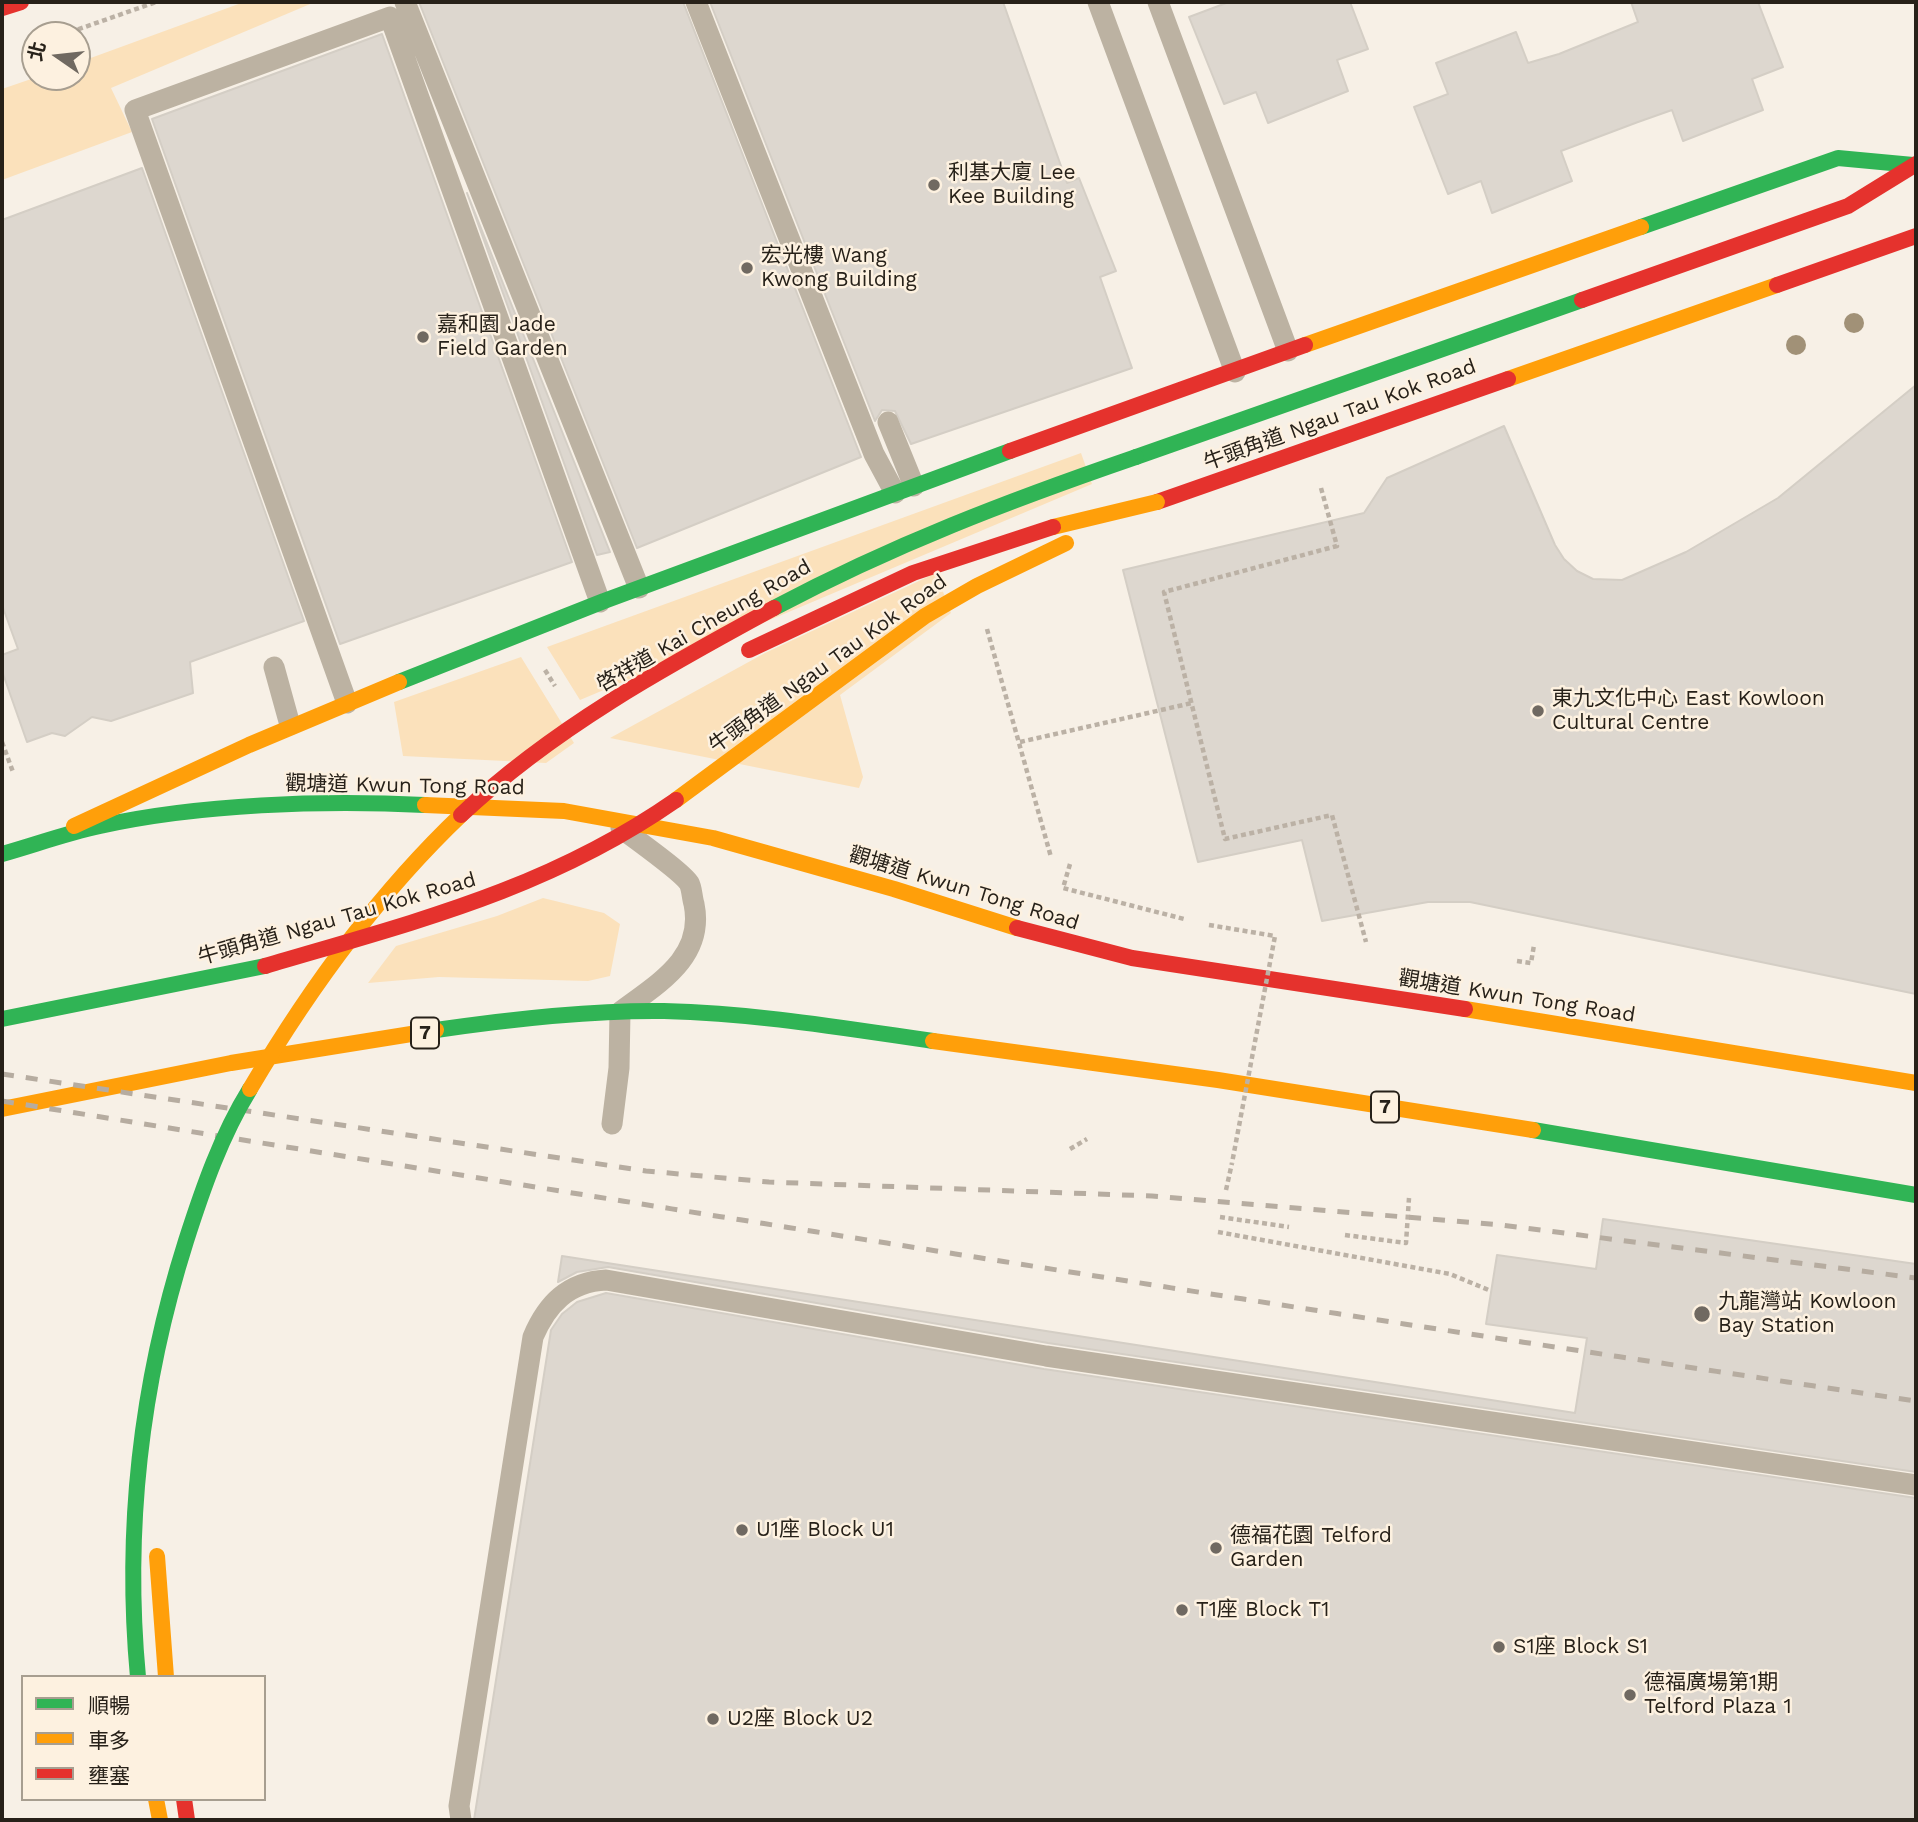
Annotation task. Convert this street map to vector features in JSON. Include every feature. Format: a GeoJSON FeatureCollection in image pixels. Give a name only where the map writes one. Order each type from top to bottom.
{"type":"FeatureCollection","features":[{"type":"Feature","properties":{"kind":"main road"},"geometry":{"type":"LineString","coordinates":[[2,8],[21,2]]}},
{"type":"Feature","properties":{"kind":"main road","name":"牛頭角道 Ngau Tau Kok Road"},"geometry":{"type":"LineString","coordinates":[[41,842],[290,725],[600,602],[904,489],[1838,158],[1914,164]]}},
{"type":"Feature","properties":{"kind":"main road","name":"牛頭角道 Ngau Tau Kok Road"},"geometry":{"type":"LineString","coordinates":[[1136,457],[1848,206],[1914,164]]}},
{"type":"Feature","properties":{"kind":"main road","name":"牛頭角道 Ngau Tau Kok Road"},"geometry":{"type":"LineString","coordinates":[[2,1019],[265,966],[490,897],[615,840],[716,770],[925,617],[973,587],[1157,502],[1607,342],[1916,236]]}},
{"type":"Feature","properties":{"kind":"main road","name":"啓祥道 Kai Cheung Road"},"geometry":{"type":"LineString","coordinates":[[138,1675],[132,1575],[135,1476],[145,1396],[170,1295],[205,1183],[231,1122],[305,1001],[345,944],[414,863],[468,809],[555,741],[671,664],[798,595],[929,533],[987,508],[1136,457]]}},
{"type":"Feature","properties":{"kind":"main road","name":"啓祥道 Kai Cheung Road"},"geometry":{"type":"LineString","coordinates":[[736,656],[910,575],[1074,520],[1157,502]]}},
{"type":"Feature","properties":{"kind":"main road"},"geometry":{"type":"LineString","coordinates":[[489,824],[525,794]]}},
{"type":"Feature","properties":{"kind":"main road","name":"觀塘道 Kwun Tong Road"},"geometry":{"type":"LineString","coordinates":[[2,853],[99,826],[153,817],[278,806],[491,806],[607,817],[762,851],[1044,937],[1132,958],[1575,1026],[1916,1083]]}},
{"type":"Feature","properties":{"kind":"main road"},"geometry":{"type":"LineString","coordinates":[[374,949],[408,905]]}},
{"type":"Feature","properties":{"kind":"main road","name":"7"},"geometry":{"type":"LineString","coordinates":[[2,1109],[195,1070],[415,1034],[620,1012],[796,1021],[1097,1060],[1916,1195]]}},
{"type":"Feature","properties":{"kind":"main road"},"geometry":{"type":"LineString","coordinates":[[292,1067],[314,1034]]}},
{"type":"Feature","properties":{"kind":"main road"},"geometry":{"type":"LineString","coordinates":[[156,1544],[166,1675]]}},
{"type":"Feature","properties":{"kind":"main road"},"geometry":{"type":"LineString","coordinates":[[156,1801],[160,1820]]}},
{"type":"Feature","properties":{"kind":"main road"},"geometry":{"type":"LineString","coordinates":[[184,1801],[187,1820]]}},
{"type":"Feature","properties":{"kind":"lane"},"geometry":{"type":"LineString","coordinates":[[405,2],[639,588]]}},
{"type":"Feature","properties":{"kind":"lane"},"geometry":{"type":"LineString","coordinates":[[696,2],[874,453],[904,489]]}},
{"type":"Feature","properties":{"kind":"lane"},"geometry":{"type":"LineString","coordinates":[[1098,2],[1235,372]]}},
{"type":"Feature","properties":{"kind":"lane"},"geometry":{"type":"LineString","coordinates":[[1158,2],[1288,351]]}},
{"type":"Feature","properties":{"kind":"lane"},"geometry":{"type":"LineString","coordinates":[[346,704],[135,110],[235,81],[390,17],[600,602]]}},
{"type":"Feature","properties":{"kind":"lane"},"geometry":{"type":"LineString","coordinates":[[888,422],[904,489]]}},
{"type":"Feature","properties":{"kind":"lane"},"geometry":{"type":"LineString","coordinates":[[274,667],[290,725]]}},
{"type":"Feature","properties":{"kind":"lane"},"geometry":{"type":"LineString","coordinates":[[607,817],[689,884],[695,912],[695,933],[689,952],[675,970],[620,1012],[619,1068],[612,1124]]}},
{"type":"Feature","properties":{"kind":"lane"},"geometry":{"type":"LineString","coordinates":[[461,1820],[459,1807],[533,1337],[548,1308],[560,1296],[590,1281],[606,1280],[1046,1356],[1916,1485]]}},
{"type":"Feature","properties":{"kind":"path"},"geometry":{"type":"LineString","coordinates":[[91,25],[156,2]]}},
{"type":"Feature","properties":{"kind":"path"},"geometry":{"type":"LineString","coordinates":[[1319,482],[1337,546],[1164,592],[1224,839],[1332,815],[1366,942]]}},
{"type":"Feature","properties":{"kind":"path"},"geometry":{"type":"LineString","coordinates":[[984,619],[1051,857]]}},
{"type":"Feature","properties":{"kind":"path"},"geometry":{"type":"LineString","coordinates":[[1020,742],[1192,703]]}},
{"type":"Feature","properties":{"kind":"path"},"geometry":{"type":"LineString","coordinates":[[2,742],[13,772]]}},
{"type":"Feature","properties":{"kind":"path"},"geometry":{"type":"LineString","coordinates":[[1070,864],[1063,888],[1105,901],[1275,936],[1226,1190]]}},
{"type":"Feature","properties":{"kind":"path"},"geometry":{"type":"LineString","coordinates":[[1517,961],[1531,963],[1534,945]]}},
{"type":"Feature","properties":{"kind":"path"},"geometry":{"type":"LineString","coordinates":[[1070,1149],[1087,1139]]}},
{"type":"Feature","properties":{"kind":"path"},"geometry":{"type":"LineString","coordinates":[[1345,1235],[1406,1243],[1409,1198]]}},
{"type":"Feature","properties":{"kind":"path"},"geometry":{"type":"LineString","coordinates":[[1220,1217],[1289,1227]]}},
{"type":"Feature","properties":{"kind":"path"},"geometry":{"type":"LineString","coordinates":[[1218,1232],[1450,1274],[1491,1291]]}},
{"type":"Feature","properties":{"kind":"shaded area"},"geometry":{"type":"Polygon","coordinates":[[[244,2],[315,2],[111,88],[132,132],[2,180],[2,89],[21,82],[21,91],[91,91],[91,58],[244,2]]]}},
{"type":"Feature","properties":{"kind":"shaded area"},"geometry":{"type":"Polygon","coordinates":[[[1081,453],[1092,484],[580,700],[547,647],[1081,453]]]}},
{"type":"Feature","properties":{"kind":"shaded area"},"geometry":{"type":"Polygon","coordinates":[[[936,573],[951,613],[840,695],[863,777],[859,788],[610,738],[765,653],[936,573]]]}},
{"type":"Feature","properties":{"kind":"shaded area"},"geometry":{"type":"Polygon","coordinates":[[[521,657],[574,743],[546,763],[403,756],[394,702],[521,657]]]}},
{"type":"Feature","properties":{"kind":"shaded area"},"geometry":{"type":"Polygon","coordinates":[[[543,898],[604,913],[620,924],[610,976],[588,981],[439,977],[368,983],[396,946],[497,916],[543,898]]]}},
{"type":"Feature","properties":{"kind":"building","name":"宏光樓 Wang Kwong Building"},"geometry":{"type":"Polygon","coordinates":[[[419,2],[683,2],[861,457],[637,548],[419,2]]]}},
{"type":"Feature","properties":{"kind":"building","name":"利基大廈 Lee Kee Building"},"geometry":{"type":"Polygon","coordinates":[[[710,2],[1003,2],[1067,183],[1079,178],[1116,271],[1100,277],[1132,368],[911,444],[895,411],[882,410],[875,421],[710,2]]]}},
{"type":"Feature","properties":{"kind":"building"},"geometry":{"type":"Polygon","coordinates":[[[1229,2],[1350,2],[1368,49],[1337,60],[1348,91],[1268,123],[1256,92],[1224,104],[1189,17],[1229,2]]]}},
{"type":"Feature","properties":{"kind":"building"},"geometry":{"type":"Polygon","coordinates":[[[1631,2],[1758,2],[1783,67],[1752,79],[1763,110],[1683,141],[1672,110],[1561,151],[1572,181],[1492,213],[1481,181],[1448,194],[1414,107],[1448,94],[1436,63],[1516,32],[1528,63],[1559,54],[1638,22],[1631,2]]]}},
{"type":"Feature","properties":{"kind":"building","name":"嘉和園 Jade Field Garden"},"geometry":{"type":"Polygon","coordinates":[[[382,34],[572,562],[340,644],[152,119],[382,34]]]}},
{"type":"Feature","properties":{"kind":"building"},"geometry":{"type":"Polygon","coordinates":[[[142,168],[304,621],[190,662],[193,693],[111,721],[92,717],[65,736],[52,733],[27,742],[2,671],[2,655],[18,649],[2,605],[2,220],[142,168]]]}},
{"type":"Feature","properties":{"kind":"building"},"geometry":{"type":"Polygon","coordinates":[[[467,193],[610,552],[597,555],[467,193]]]}},
{"type":"Feature","properties":{"kind":"building","name":"東九文化中心 East Kowloon Cultural Centre"},"geometry":{"type":"Polygon","coordinates":[[[1916,385],[1916,994],[1470,902],[1428,902],[1322,921],[1302,840],[1198,862],[1123,570],[1364,513],[1387,478],[1504,426],[1555,545],[1564,559],[1577,571],[1593,579],[1622,580],[1686,552],[1778,498],[1916,385]]]}},
{"type":"Feature","properties":{"kind":"building","name":"九龍灣站 Kowloon Bay Station"},"geometry":{"type":"Polygon","coordinates":[[[1603,1219],[1916,1264],[1916,1472],[1048,1343],[608,1267],[577,1272],[558,1282],[562,1256],[1575,1413],[1587,1338],[1486,1324],[1497,1255],[1596,1269],[1603,1219]]]}},
{"type":"Feature","properties":{"kind":"building","name":"德福花園 Telford Garden"},"geometry":{"type":"Polygon","coordinates":[[[606,1293],[1044,1369],[1916,1498],[1916,1820],[474,1820],[551,1330],[562,1314],[577,1302],[606,1293]]]}},
{"type":"Feature","properties":{"kind":"railway"},"geometry":{"type":"LineString","coordinates":[[2,1074],[646,1171],[769,1182],[1152,1196],[1501,1225],[1916,1278]]}},
{"type":"Feature","properties":{"kind":"railway"},"geometry":{"type":"LineString","coordinates":[[2,1101],[1198,1292],[1916,1401]]}},
{"type":"Feature","properties":{"kind":"traffic: fast"},"geometry":{"type":"LineString","coordinates":[[1641,227],[1838,158],[1913,165]]}},
{"type":"Feature","properties":{"kind":"traffic: fast"},"geometry":{"type":"LineString","coordinates":[[1136,457],[1582,300]]}},
{"type":"Feature","properties":{"kind":"traffic: fast"},"geometry":{"type":"LineString","coordinates":[[399,682],[604,601],[1010,451]]}},
{"type":"Feature","properties":{"kind":"traffic: fast"},"geometry":{"type":"LineString","coordinates":[[774,608],[863,564],[952,525],[1136,457]]}},
{"type":"Feature","properties":{"kind":"traffic: fast"},"geometry":{"type":"LineString","coordinates":[[2,854],[88,829],[220,808],[345,803],[425,805]]}},
{"type":"Feature","properties":{"kind":"traffic: fast"},"geometry":{"type":"LineString","coordinates":[[2,1019],[265,966]]}},
{"type":"Feature","properties":{"kind":"traffic: fast"},"geometry":{"type":"LineString","coordinates":[[436,1030],[550,1016],[664,1011],[765,1018],[933,1041]]}},
{"type":"Feature","properties":{"kind":"traffic: fast"},"geometry":{"type":"LineString","coordinates":[[138,1675],[133,1566],[135,1511],[147,1402],[170,1294],[186,1241],[221,1144],[250,1089]]}},
{"type":"Feature","properties":{"kind":"traffic: fast"},"geometry":{"type":"LineString","coordinates":[[1533,1130],[1916,1195]]}},
{"type":"Feature","properties":{"kind":"traffic: slow"},"geometry":{"type":"LineString","coordinates":[[1305,345],[1641,227]]}},
{"type":"Feature","properties":{"kind":"traffic: slow"},"geometry":{"type":"LineString","coordinates":[[1508,379],[1777,285]]}},
{"type":"Feature","properties":{"kind":"traffic: slow"},"geometry":{"type":"LineString","coordinates":[[1053,527],[1157,502]]}},
{"type":"Feature","properties":{"kind":"traffic: slow"},"geometry":{"type":"LineString","coordinates":[[676,800],[925,616],[977,586],[1066,543]]}},
{"type":"Feature","properties":{"kind":"traffic: slow"},"geometry":{"type":"LineString","coordinates":[[74,826],[249,745],[399,682]]}},
{"type":"Feature","properties":{"kind":"traffic: slow"},"geometry":{"type":"LineString","coordinates":[[425,805],[564,811],[713,838],[894,889],[1017,928]]}},
{"type":"Feature","properties":{"kind":"traffic: slow"},"geometry":{"type":"LineString","coordinates":[[250,1089],[296,1015],[346,944],[401,878],[461,815]]}},
{"type":"Feature","properties":{"kind":"traffic: slow"},"geometry":{"type":"LineString","coordinates":[[1465,1009],[1916,1083]]}},
{"type":"Feature","properties":{"kind":"traffic: slow"},"geometry":{"type":"LineString","coordinates":[[2,1109],[231,1063],[436,1030]]}},
{"type":"Feature","properties":{"kind":"traffic: slow"},"geometry":{"type":"LineString","coordinates":[[933,1041],[1218,1080],[1533,1130]]}},
{"type":"Feature","properties":{"kind":"traffic: slow"},"geometry":{"type":"LineString","coordinates":[[157,1556],[166,1675]]}},
{"type":"Feature","properties":{"kind":"traffic: slow"},"geometry":{"type":"LineString","coordinates":[[156,1801],[160,1820]]}},
{"type":"Feature","properties":{"kind":"traffic: jam"},"geometry":{"type":"LineString","coordinates":[[2,8],[21,2]]}},
{"type":"Feature","properties":{"kind":"traffic: jam"},"geometry":{"type":"LineString","coordinates":[[1582,300],[1848,206],[1916,164]]}},
{"type":"Feature","properties":{"kind":"traffic: jam"},"geometry":{"type":"LineString","coordinates":[[1777,285],[1916,236]]}},
{"type":"Feature","properties":{"kind":"traffic: jam"},"geometry":{"type":"LineString","coordinates":[[1010,451],[1305,345]]}},
{"type":"Feature","properties":{"kind":"traffic: jam"},"geometry":{"type":"LineString","coordinates":[[1157,502],[1508,379]]}},
{"type":"Feature","properties":{"kind":"traffic: jam"},"geometry":{"type":"LineString","coordinates":[[749,650],[913,573],[1053,527]]}},
{"type":"Feature","properties":{"kind":"traffic: jam"},"geometry":{"type":"LineString","coordinates":[[461,815],[496,784],[571,727],[651,677],[774,608]]}},
{"type":"Feature","properties":{"kind":"traffic: jam"},"geometry":{"type":"LineString","coordinates":[[265,966],[426,918],[528,880],[578,858],[676,800]]}},
{"type":"Feature","properties":{"kind":"traffic: jam"},"geometry":{"type":"LineString","coordinates":[[1017,928],[1132,958],[1465,1009]]}},
{"type":"Feature","properties":{"kind":"traffic: jam"},"geometry":{"type":"LineString","coordinates":[[184,1801],[187,1820]]}},
{"type":"Feature","properties":{"kind":"place","name":"利基大廈 Lee Kee Building"},"geometry":{"type":"Point","coordinates":[934,185]}},
{"type":"Feature","properties":{"kind":"place","name":"宏光樓 Wang Kwong Building"},"geometry":{"type":"Point","coordinates":[747,268]}},
{"type":"Feature","properties":{"kind":"place","name":"嘉和園 Jade Field Garden"},"geometry":{"type":"Point","coordinates":[423,337]}},
{"type":"Feature","properties":{"kind":"place","name":"東九文化中心 East Kowloon Cultural Centre"},"geometry":{"type":"Point","coordinates":[1538,711]}},
{"type":"Feature","properties":{"kind":"place","name":"九龍灣站 Kowloon Bay Station"},"geometry":{"type":"Point","coordinates":[1702,1314]}},
{"type":"Feature","properties":{"kind":"place","name":"U1座 Block U1"},"geometry":{"type":"Point","coordinates":[742,1530]}},
{"type":"Feature","properties":{"kind":"place","name":"德福花園 Telford Garden"},"geometry":{"type":"Point","coordinates":[1216,1548]}},
{"type":"Feature","properties":{"kind":"place","name":"T1座 Block T1"},"geometry":{"type":"Point","coordinates":[1182,1610]}},
{"type":"Feature","properties":{"kind":"place","name":"S1座 Block S1"},"geometry":{"type":"Point","coordinates":[1499,1647]}},
{"type":"Feature","properties":{"kind":"place","name":"德福廣場第1期 Telford Plaza 1"},"geometry":{"type":"Point","coordinates":[1630,1695]}},
{"type":"Feature","properties":{"kind":"place","name":"U2座 Block U2"},"geometry":{"type":"Point","coordinates":[713,1719]}}]}
